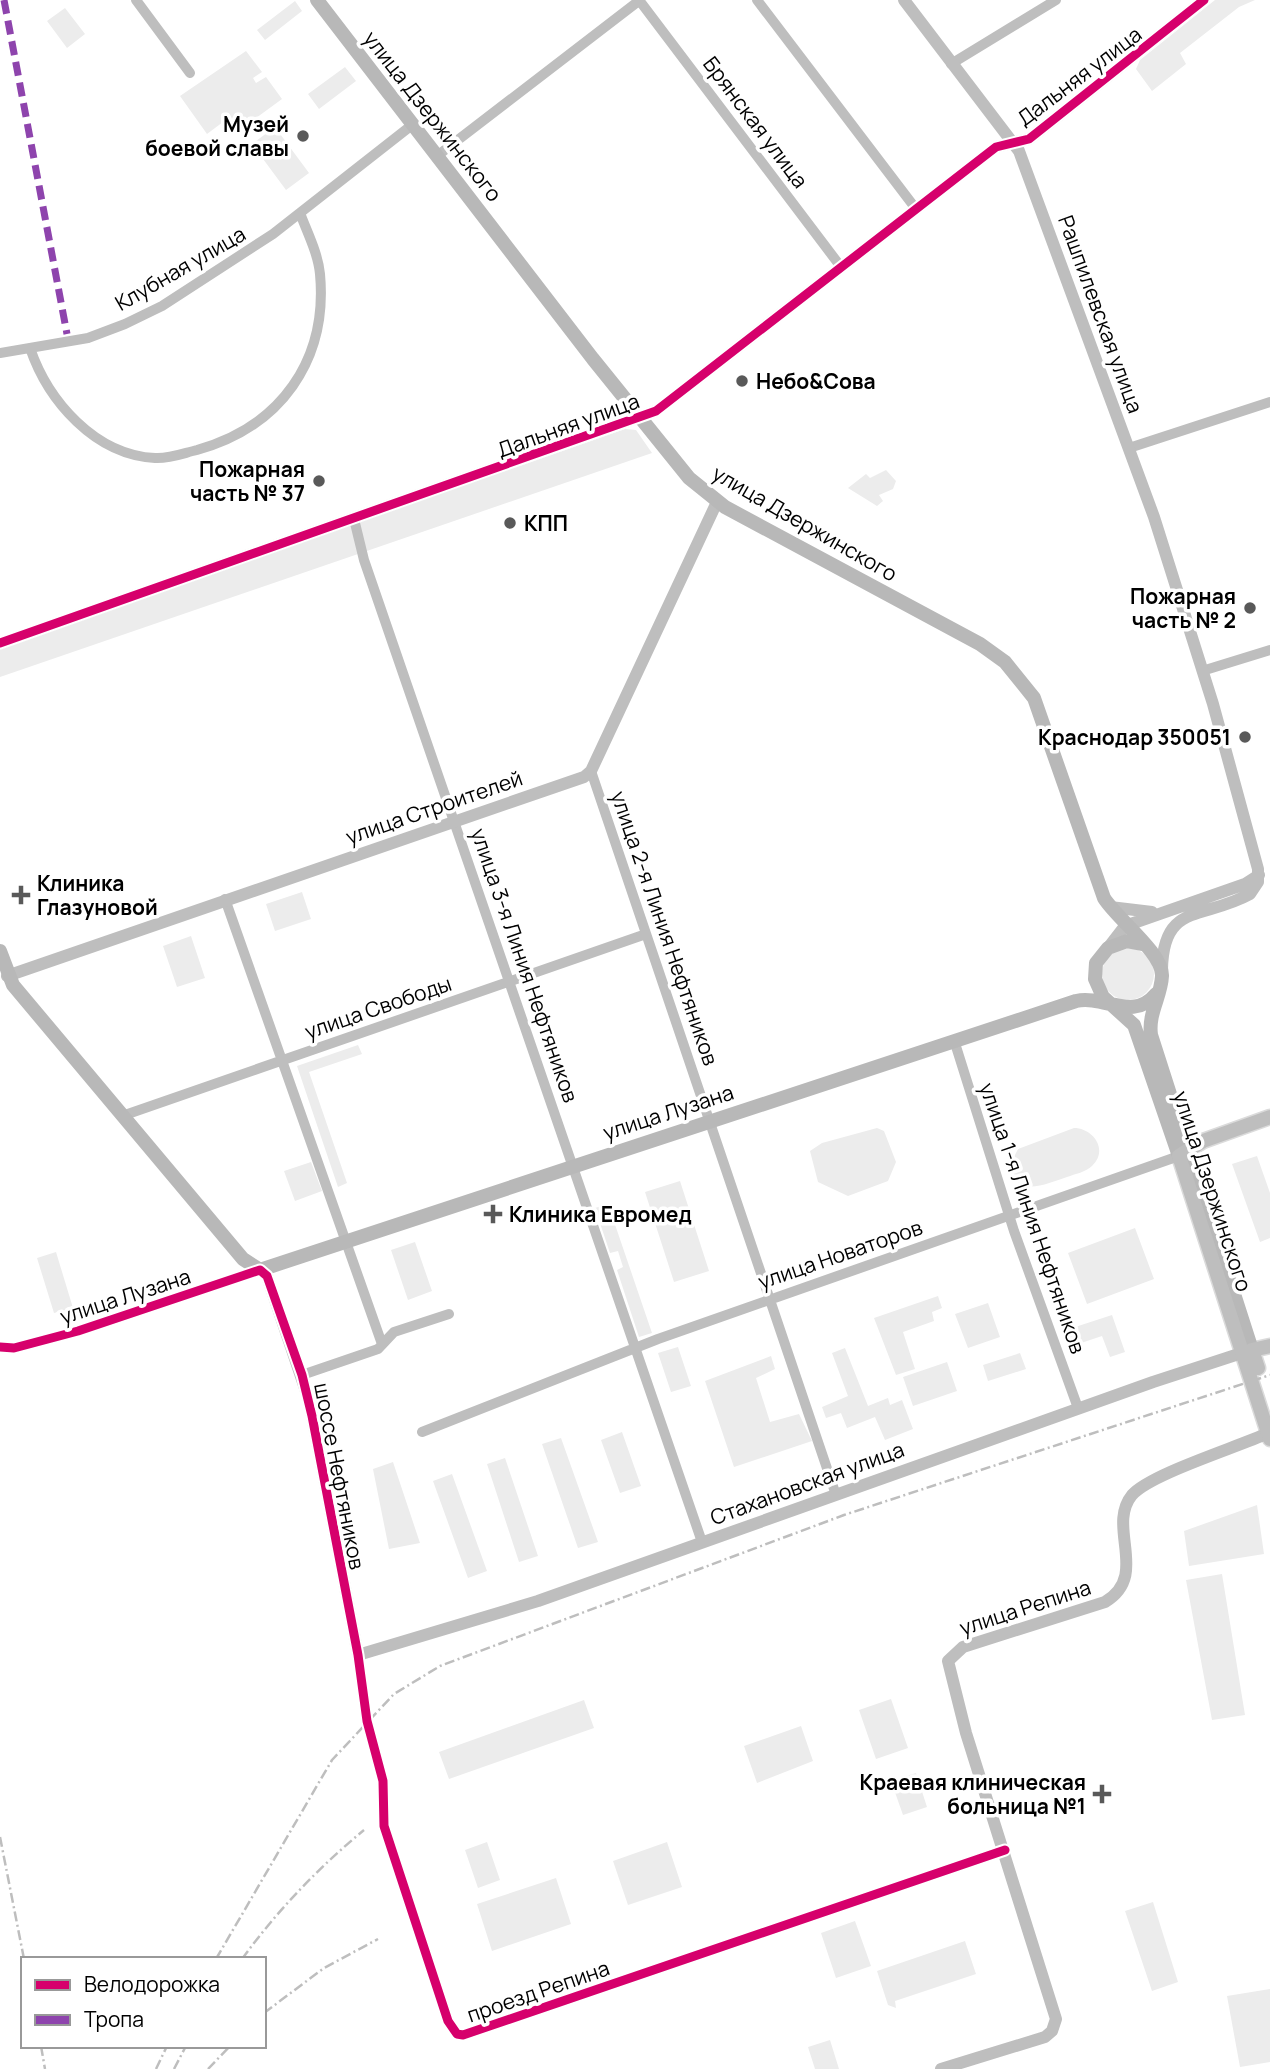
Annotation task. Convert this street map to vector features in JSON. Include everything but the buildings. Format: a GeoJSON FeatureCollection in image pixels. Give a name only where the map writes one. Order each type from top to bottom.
{"type":"FeatureCollection","features":[{"type":"Feature","properties":{"kind":"main road","name":"улица Дзержинского"},"geometry":{"type":"LineString","coordinates":[[317,0],[689,478],[717,502],[980,645],[1014,671],[1040,711],[1102,893],[1125,926],[1157,958],[1162,970],[1150,1019],[1151,1035],[1183,1152],[1248,1351],[1270,1405]]}},
{"type":"Feature","properties":{"kind":"main road"},"geometry":{"type":"LineString","coordinates":[[1108,948],[1127,941],[1143,944]]}},
{"type":"Feature","properties":{"kind":"main road","name":"улица Дзержинского"},"geometry":{"type":"LineString","coordinates":[[1108,948],[1097,963],[1095,979],[1101,994],[1137,1032],[1183,1152]]}},
{"type":"Feature","properties":{"kind":"main road","name":"шоссе Нефтяников"},"geometry":{"type":"LineString","coordinates":[[0,951],[7,976],[243,1259],[260,1270]]}},
{"type":"Feature","properties":{"kind":"main road"},"geometry":{"type":"LineString","coordinates":[[1112,1004],[1139,1006],[1153,998],[1158,989]]}},
{"type":"Feature","properties":{"kind":"main road","name":"улица Лузана"},"geometry":{"type":"LineString","coordinates":[[260,1270],[1076,1001],[1092,998],[1112,1004]]}},
{"type":"Feature","properties":{"kind":"main road","name":"улица Новаторов"},"geometry":{"type":"LineString","coordinates":[[1183,1152],[1270,1117]]}},
{"type":"Feature","properties":{"kind":"main road","name":"Стахановская улица"},"geometry":{"type":"LineString","coordinates":[[1248,1351],[1270,1346]]}},
{"type":"Feature","properties":{"kind":"main road","name":"улица Дзержинского"},"geometry":{"type":"LineString","coordinates":[[1248,1351],[1269,1436]]}},
{"type":"Feature","properties":{"kind":"street"},"geometry":{"type":"LineString","coordinates":[[136,0],[190,73]]}},
{"type":"Feature","properties":{"kind":"street"},"geometry":{"type":"LineString","coordinates":[[437,156],[639,0]]}},
{"type":"Feature","properties":{"kind":"street","name":"Брянская улица"},"geometry":{"type":"LineString","coordinates":[[639,0],[841,267]]}},
{"type":"Feature","properties":{"kind":"street"},"geometry":{"type":"LineString","coordinates":[[757,0],[916,209]]}},
{"type":"Feature","properties":{"kind":"street"},"geometry":{"type":"LineString","coordinates":[[951,64],[1056,0]]}},
{"type":"Feature","properties":{"kind":"street","name":"Дальняя улица"},"geometry":{"type":"LineString","coordinates":[[0,643],[656,411],[996,147],[1038,132],[1205,0]]}},
{"type":"Feature","properties":{"kind":"street","name":"Рашпилевская улица"},"geometry":{"type":"LineString","coordinates":[[907,1],[951,64],[1015,142],[1129,448],[1202,671],[1259,874]]}},
{"type":"Feature","properties":{"kind":"street","name":"Клубная улица"},"geometry":{"type":"LineString","coordinates":[[0,353],[125,324],[162,306],[229,265],[412,125]]}},
{"type":"Feature","properties":{"kind":"street"},"geometry":{"type":"LineString","coordinates":[[30,348],[39,373],[72,419],[92,434],[135,455],[158,458],[182,454],[236,436],[265,417],[293,390],[314,344],[320,309],[320,273],[300,213]]}},
{"type":"Feature","properties":{"kind":"street"},"geometry":{"type":"LineString","coordinates":[[1129,448],[1270,402]]}},
{"type":"Feature","properties":{"kind":"street"},"geometry":{"type":"LineString","coordinates":[[591,771],[717,502]]}},
{"type":"Feature","properties":{"kind":"street","name":"улица 3-я Линия Нефтяников"},"geometry":{"type":"LineString","coordinates":[[354,519],[364,560],[702,1542]]}},
{"type":"Feature","properties":{"kind":"street"},"geometry":{"type":"LineString","coordinates":[[1202,671],[1270,650]]}},
{"type":"Feature","properties":{"kind":"street","name":"улица Строителей"},"geometry":{"type":"LineString","coordinates":[[7,976],[583,777],[591,771]]}},
{"type":"Feature","properties":{"kind":"street","name":"улица 2-я Линия Нефтяников"},"geometry":{"type":"LineString","coordinates":[[591,771],[836,1495]]}},
{"type":"Feature","properties":{"kind":"street"},"geometry":{"type":"LineString","coordinates":[[1108,948],[1125,926],[1245,884],[1259,874]]}},
{"type":"Feature","properties":{"kind":"street"},"geometry":{"type":"LineString","coordinates":[[1162,970],[1164,940],[1172,927],[1250,894],[1256,887],[1259,874]]}},
{"type":"Feature","properties":{"kind":"street"},"geometry":{"type":"LineString","coordinates":[[225,899],[382,1344]]}},
{"type":"Feature","properties":{"kind":"street"},"geometry":{"type":"LineString","coordinates":[[1110,907],[1130,912],[1166,911]]}},
{"type":"Feature","properties":{"kind":"street","name":"улица Свободы"},"geometry":{"type":"LineString","coordinates":[[122,1116],[646,934]]}},
{"type":"Feature","properties":{"kind":"street","name":"улица 1-я Линия Нефтяников"},"geometry":{"type":"LineString","coordinates":[[954,1040],[1010,1217],[1078,1408]]}},
{"type":"Feature","properties":{"kind":"street","name":"улица Новаторов"},"geometry":{"type":"LineString","coordinates":[[422,1432],[635,1347],[1010,1217],[1183,1152]]}},
{"type":"Feature","properties":{"kind":"street","name":"улица Лузана"},"geometry":{"type":"LineString","coordinates":[[0,1347],[14,1348],[78,1331],[260,1270]]}},
{"type":"Feature","properties":{"kind":"street","name":"шоссе Нефтяников"},"geometry":{"type":"LineString","coordinates":[[260,1270],[267,1276],[302,1375],[358,1655]]}},
{"type":"Feature","properties":{"kind":"street"},"geometry":{"type":"LineString","coordinates":[[302,1375],[378,1349],[394,1332],[449,1314]]}},
{"type":"Feature","properties":{"kind":"street","name":"Стахановская улица"},"geometry":{"type":"LineString","coordinates":[[358,1655],[538,1601],[1078,1408],[1248,1351]]}},
{"type":"Feature","properties":{"kind":"street","name":"улица Репина"},"geometry":{"type":"LineString","coordinates":[[941,2069],[1045,2036],[1056,2024],[1005,1850],[966,1733],[948,1661],[963,1647],[1105,1602],[1116,1595],[1126,1575],[1123,1515],[1133,1494],[1152,1481],[1269,1436]]}},
{"type":"Feature","properties":{"kind":"street","name":"проезд Репина"},"geometry":{"type":"LineString","coordinates":[[358,1655],[367,1721],[383,1781],[384,1826],[448,2021],[457,2034],[463,2035],[1005,1850]]}},
{"type":"Feature","properties":{"kind":"shaded area"},"geometry":{"type":"Polygon","coordinates":[[[1215,0],[1255,0],[1239,7],[1180,53],[1186,64],[1152,91],[1136,69],[1140,60],[1215,0]]]}},
{"type":"Feature","properties":{"kind":"shaded area"},"geometry":{"type":"Polygon","coordinates":[[[295,1],[302,11],[265,40],[257,30],[295,1]]]}},
{"type":"Feature","properties":{"kind":"shaded area"},"geometry":{"type":"Polygon","coordinates":[[[65,8],[85,34],[67,48],[47,21],[65,8]]]}},
{"type":"Feature","properties":{"kind":"shaded area"},"geometry":{"type":"Polygon","coordinates":[[[246,51],[262,72],[253,78],[256,83],[266,77],[282,99],[233,135],[223,122],[207,134],[180,96],[246,51]]]}},
{"type":"Feature","properties":{"kind":"shaded area"},"geometry":{"type":"Polygon","coordinates":[[[345,67],[356,81],[319,109],[308,94],[345,67]]]}},
{"type":"Feature","properties":{"kind":"shaded area"},"geometry":{"type":"Polygon","coordinates":[[[275,127],[309,173],[286,190],[252,144],[275,127]]]}},
{"type":"Feature","properties":{"kind":"shaded area"},"geometry":{"type":"Polygon","coordinates":[[[625,429],[636,430],[652,453],[0,677],[0,648],[625,429]]]}},
{"type":"Feature","properties":{"kind":"shaded area"},"geometry":{"type":"Polygon","coordinates":[[[886,470],[896,481],[893,489],[879,495],[883,501],[877,506],[848,488],[866,474],[870,478],[886,470]]]}},
{"type":"Feature","properties":{"kind":"shaded area"},"geometry":{"type":"Polygon","coordinates":[[[302,892],[311,919],[275,931],[266,904],[302,892]]]}},
{"type":"Feature","properties":{"kind":"shaded area"},"geometry":{"type":"Polygon","coordinates":[[[191,936],[205,978],[177,987],[163,946],[191,936]]]}},
{"type":"Feature","properties":{"kind":"shaded area"},"geometry":{"type":"Polygon","coordinates":[[[1128,948],[1138,950],[1146,956],[1152,964],[1152,984],[1146,992],[1138,998],[1128,1000],[1118,998],[1110,992],[1104,984],[1102,974],[1104,964],[1110,956],[1118,950],[1128,948]]]}},
{"type":"Feature","properties":{"kind":"shaded area"},"geometry":{"type":"Polygon","coordinates":[[[358,1045],[362,1054],[309,1072],[347,1183],[338,1187],[297,1066],[358,1045]]]}},
{"type":"Feature","properties":{"kind":"shaded area"},"geometry":{"type":"Polygon","coordinates":[[[877,1128],[884,1131],[896,1162],[888,1181],[848,1196],[818,1182],[810,1151],[822,1143],[877,1128]]]}},
{"type":"Feature","properties":{"kind":"shaded area"},"geometry":{"type":"Polygon","coordinates":[[[1074,1128],[1093,1136],[1099,1147],[1097,1160],[1092,1166],[1080,1173],[1041,1185],[1024,1186],[1018,1182],[1010,1165],[1018,1149],[1074,1128]]]}},
{"type":"Feature","properties":{"kind":"shaded area"},"geometry":{"type":"Polygon","coordinates":[[[1257,1156],[1270,1193],[1270,1238],[1260,1242],[1232,1164],[1257,1156]]]}},
{"type":"Feature","properties":{"kind":"shaded area"},"geometry":{"type":"Polygon","coordinates":[[[311,1162],[322,1191],[295,1201],[284,1171],[311,1162]]]}},
{"type":"Feature","properties":{"kind":"shaded area"},"geometry":{"type":"Polygon","coordinates":[[[680,1181],[709,1271],[674,1282],[645,1192],[680,1181]]]}},
{"type":"Feature","properties":{"kind":"shaded area"},"geometry":{"type":"Polygon","coordinates":[[[608,1204],[652,1333],[639,1337],[617,1270],[623,1267],[618,1251],[610,1253],[595,1208],[608,1204]]]}},
{"type":"Feature","properties":{"kind":"shaded area"},"geometry":{"type":"Polygon","coordinates":[[[1135,1228],[1154,1279],[1087,1304],[1068,1253],[1135,1228]]]}},
{"type":"Feature","properties":{"kind":"shaded area"},"geometry":{"type":"Polygon","coordinates":[[[415,1242],[432,1291],[408,1300],[391,1250],[415,1242]]]}},
{"type":"Feature","properties":{"kind":"shaded area"},"geometry":{"type":"Polygon","coordinates":[[[56,1252],[73,1308],[54,1313],[37,1258],[56,1252]]]}},
{"type":"Feature","properties":{"kind":"shaded area"},"geometry":{"type":"Polygon","coordinates":[[[938,1296],[942,1308],[932,1312],[934,1321],[903,1332],[915,1369],[896,1375],[874,1318],[938,1296]]]}},
{"type":"Feature","properties":{"kind":"shaded area"},"geometry":{"type":"Polygon","coordinates":[[[988,1303],[1000,1337],[968,1348],[955,1314],[988,1303]]]}},
{"type":"Feature","properties":{"kind":"shaded area"},"geometry":{"type":"Polygon","coordinates":[[[1112,1315],[1125,1352],[1110,1357],[1102,1336],[1072,1346],[1066,1330],[1112,1315]]]}},
{"type":"Feature","properties":{"kind":"shaded area"},"geometry":{"type":"Polygon","coordinates":[[[678,1347],[691,1386],[671,1392],[658,1353],[678,1347]]]}},
{"type":"Feature","properties":{"kind":"shaded area"},"geometry":{"type":"Polygon","coordinates":[[[845,1348],[868,1406],[888,1398],[890,1405],[902,1400],[913,1429],[885,1440],[875,1417],[847,1428],[841,1413],[826,1418],[822,1407],[848,1396],[832,1353],[845,1348]]]}},
{"type":"Feature","properties":{"kind":"shaded area"},"geometry":{"type":"Polygon","coordinates":[[[1020,1353],[1026,1369],[988,1381],[983,1365],[1020,1353]]]}},
{"type":"Feature","properties":{"kind":"shaded area"},"geometry":{"type":"Polygon","coordinates":[[[771,1356],[775,1369],[756,1378],[770,1422],[799,1414],[812,1441],[734,1467],[705,1381],[771,1356]]]}},
{"type":"Feature","properties":{"kind":"shaded area"},"geometry":{"type":"Polygon","coordinates":[[[947,1362],[957,1391],[913,1406],[903,1377],[947,1362]]]}},
{"type":"Feature","properties":{"kind":"shaded area"},"geometry":{"type":"Polygon","coordinates":[[[622,1432],[641,1486],[620,1493],[601,1440],[622,1432]]]}},
{"type":"Feature","properties":{"kind":"shaded area"},"geometry":{"type":"Polygon","coordinates":[[[561,1438],[598,1542],[578,1548],[542,1444],[561,1438]]]}},
{"type":"Feature","properties":{"kind":"shaded area"},"geometry":{"type":"Polygon","coordinates":[[[505,1458],[538,1556],[519,1562],[487,1464],[505,1458]]]}},
{"type":"Feature","properties":{"kind":"shaded area"},"geometry":{"type":"Polygon","coordinates":[[[393,1462],[420,1543],[389,1549],[373,1469],[393,1462]]]}},
{"type":"Feature","properties":{"kind":"shaded area"},"geometry":{"type":"Polygon","coordinates":[[[452,1474],[487,1571],[468,1578],[433,1481],[452,1474]]]}},
{"type":"Feature","properties":{"kind":"shaded area"},"geometry":{"type":"Polygon","coordinates":[[[1257,1505],[1264,1554],[1189,1566],[1184,1531],[1257,1505]]]}},
{"type":"Feature","properties":{"kind":"shaded area"},"geometry":{"type":"Polygon","coordinates":[[[1222,1574],[1245,1715],[1212,1720],[1186,1580],[1222,1574]]]}},
{"type":"Feature","properties":{"kind":"shaded area"},"geometry":{"type":"Polygon","coordinates":[[[891,1699],[908,1748],[876,1759],[859,1710],[891,1699]]]}},
{"type":"Feature","properties":{"kind":"shaded area"},"geometry":{"type":"Polygon","coordinates":[[[584,1700],[594,1728],[449,1779],[439,1752],[584,1700]]]}},
{"type":"Feature","properties":{"kind":"shaded area"},"geometry":{"type":"Polygon","coordinates":[[[801,1726],[813,1761],[757,1783],[744,1746],[801,1726]]]}},
{"type":"Feature","properties":{"kind":"shaded area"},"geometry":{"type":"Polygon","coordinates":[[[916,1773],[927,1807],[903,1815],[891,1781],[916,1773]]]}},
{"type":"Feature","properties":{"kind":"shaded area"},"geometry":{"type":"Polygon","coordinates":[[[487,1842],[500,1880],[478,1888],[465,1850],[487,1842]]]}},
{"type":"Feature","properties":{"kind":"shaded area"},"geometry":{"type":"Polygon","coordinates":[[[667,1842],[682,1887],[628,1905],[613,1861],[667,1842]]]}},
{"type":"Feature","properties":{"kind":"shaded area"},"geometry":{"type":"Polygon","coordinates":[[[556,1878],[571,1924],[492,1951],[477,1904],[556,1878]]]}},
{"type":"Feature","properties":{"kind":"shaded area"},"geometry":{"type":"Polygon","coordinates":[[[1153,1902],[1178,1982],[1152,1991],[1125,1911],[1153,1902]]]}},
{"type":"Feature","properties":{"kind":"shaded area"},"geometry":{"type":"Polygon","coordinates":[[[855,1921],[871,1966],[836,1978],[821,1933],[855,1921]]]}},
{"type":"Feature","properties":{"kind":"shaded area"},"geometry":{"type":"Polygon","coordinates":[[[965,1941],[976,1974],[895,2001],[896,2008],[888,2005],[877,1971],[965,1941]]]}},
{"type":"Feature","properties":{"kind":"shaded area"},"geometry":{"type":"Polygon","coordinates":[[[1270,1989],[1270,2062],[1240,2067],[1227,1996],[1270,1989]]]}},
{"type":"Feature","properties":{"kind":"shaded area"},"geometry":{"type":"Polygon","coordinates":[[[830,2040],[839,2069],[815,2069],[808,2047],[830,2040]]]}},
{"type":"Feature","properties":{"kind":"railway"},"geometry":{"type":"LineString","coordinates":[[217,1957],[332,1760],[394,1694],[440,1666],[844,1515],[1270,1375]]}},
{"type":"Feature","properties":{"kind":"railway"},"geometry":{"type":"LineString","coordinates":[[244,1957],[299,1891],[330,1859],[364,1830]]}},
{"type":"Feature","properties":{"kind":"railway"},"geometry":{"type":"LineString","coordinates":[[0,1837],[24,1957]]}},
{"type":"Feature","properties":{"kind":"railway"},"geometry":{"type":"LineString","coordinates":[[266,2012],[324,1968],[378,1939]]}},
{"type":"Feature","properties":{"kind":"railway"},"geometry":{"type":"LineString","coordinates":[[41,2048],[45,2069]]}},
{"type":"Feature","properties":{"kind":"railway"},"geometry":{"type":"LineString","coordinates":[[156,2069],[166,2048]]}},
{"type":"Feature","properties":{"kind":"railway"},"geometry":{"type":"LineString","coordinates":[[174,2069],[185,2048]]}},
{"type":"Feature","properties":{"kind":"railway"},"geometry":{"type":"LineString","coordinates":[[208,2069],[228,2048]]}},
{"type":"Feature","properties":{"kind":"marked path"},"geometry":{"type":"LineString","coordinates":[[4,0],[67,334]]}},
{"type":"Feature","properties":{"kind":"cycle path"},"geometry":{"type":"LineString","coordinates":[[0,643],[656,411],[996,147],[1029,139],[1204,0]]}},
{"type":"Feature","properties":{"kind":"cycle path"},"geometry":{"type":"LineString","coordinates":[[0,1347],[14,1348],[78,1331],[260,1270],[267,1276],[302,1375],[312,1416],[358,1655],[367,1721],[383,1781],[384,1826],[448,2021],[457,2034],[463,2035],[1005,1850]]}},
{"type":"Feature","properties":{"kind":"place","name":"Музей боевой славы"},"geometry":{"type":"Point","coordinates":[303,136]}},
{"type":"Feature","properties":{"kind":"place","name":"Небо&Сова"},"geometry":{"type":"Point","coordinates":[742,381]}},
{"type":"Feature","properties":{"kind":"place","name":"Пожарная часть № 37"},"geometry":{"type":"Point","coordinates":[319,481]}},
{"type":"Feature","properties":{"kind":"place","name":"КПП"},"geometry":{"type":"Point","coordinates":[510,523]}},
{"type":"Feature","properties":{"kind":"place","name":"Пожарная часть № 2"},"geometry":{"type":"Point","coordinates":[1250,608]}},
{"type":"Feature","properties":{"kind":"place","name":"Краснодар 350051"},"geometry":{"type":"Point","coordinates":[1245,737]}},
{"type":"Feature","properties":{"kind":"place","name":"Клиника Глазуновой"},"geometry":{"type":"Point","coordinates":[21,895]}},
{"type":"Feature","properties":{"kind":"place","name":"Клиника Евромед"},"geometry":{"type":"Point","coordinates":[493,1214]}},
{"type":"Feature","properties":{"kind":"place","name":"Краевая клиническая больница №1"},"geometry":{"type":"Point","coordinates":[1102,1794]}}]}
